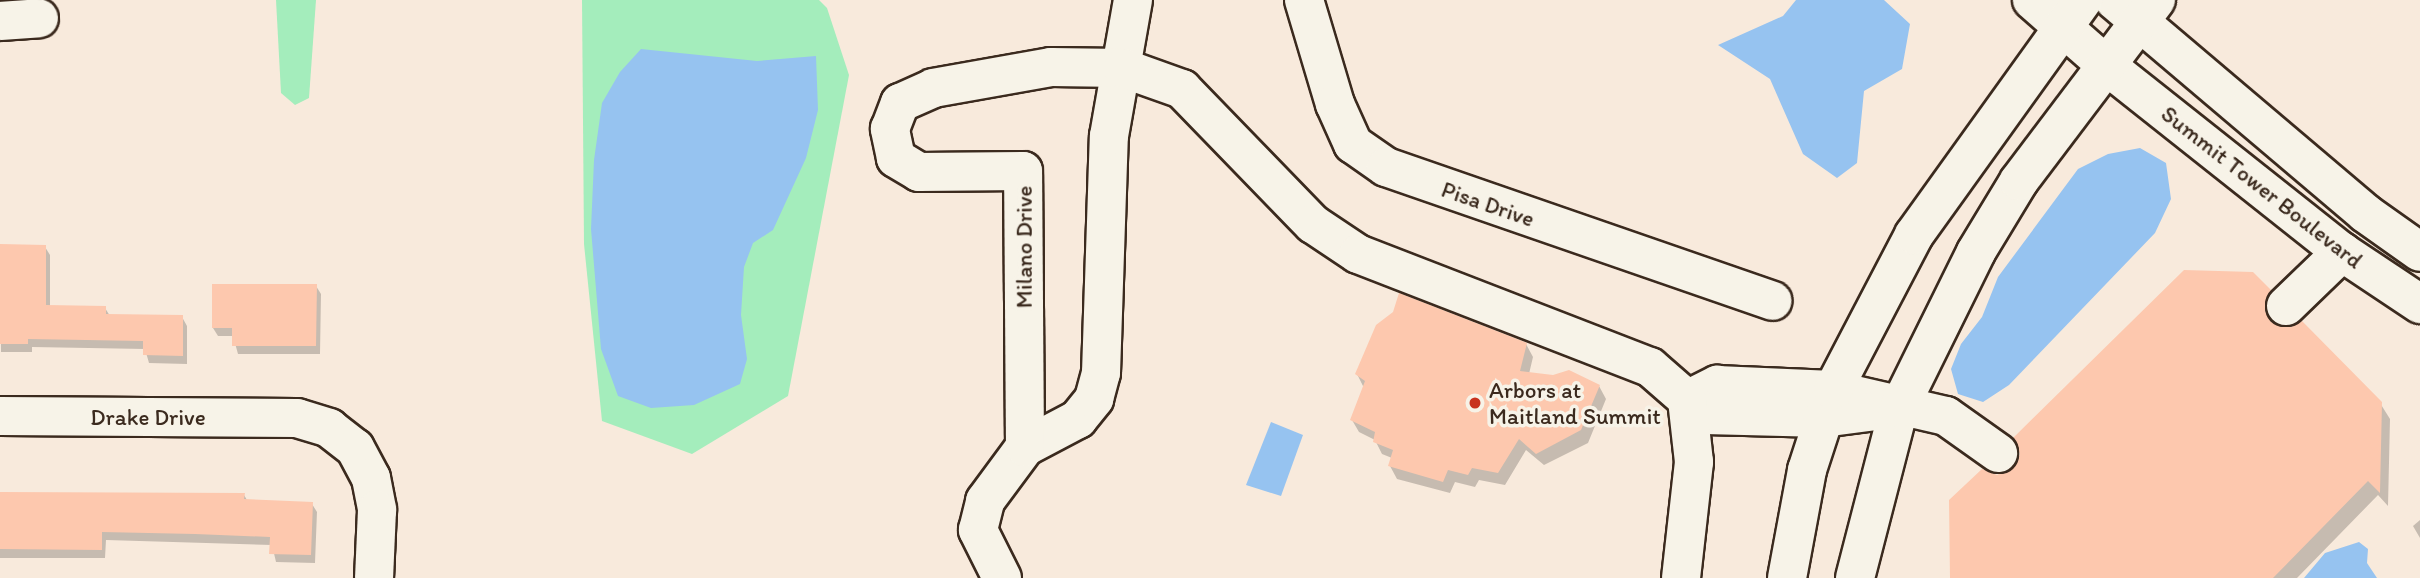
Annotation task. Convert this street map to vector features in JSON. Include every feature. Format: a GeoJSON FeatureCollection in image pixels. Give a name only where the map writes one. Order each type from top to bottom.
{"type":"FeatureCollection","features":[{"type":"Feature","properties":{"kind":"street"},"geometry":{"type":"LineString","coordinates":[[1002,578],[978,530],[985,501],[1025,447],[1078,419],[1094,399],[1101,373],[1109,136],[1133,0]]}},
{"type":"Feature","properties":{"kind":"street","name":"Pisa Drive"},"geometry":{"type":"LineString","coordinates":[[1304,0],[1335,104],[1353,144],[1386,167],[1772,300]]}},
{"type":"Feature","properties":{"kind":"street","name":"Summit Tower Boulevard"},"geometry":{"type":"LineString","coordinates":[[2032,0],[2074,13],[2106,66],[2342,252],[2420,304]]}},
{"type":"Feature","properties":{"kind":"street"},"geometry":{"type":"LineString","coordinates":[[1854,578],[1899,408],[1976,252],[2019,181],[2106,66],[2136,7]]}},
{"type":"Feature","properties":{"kind":"street","name":"Summit Tower Boulevard"},"geometry":{"type":"LineString","coordinates":[[2136,7],[2365,213],[2420,252]]}},
{"type":"Feature","properties":{"kind":"street"},"geometry":{"type":"LineString","coordinates":[[1787,578],[1807,470],[1828,404],[1914,235],[2074,13]]}},
{"type":"Feature","properties":{"kind":"street"},"geometry":{"type":"LineString","coordinates":[[0,21],[39,18]]}},
{"type":"Feature","properties":{"kind":"street","name":"Milano Drive"},"geometry":{"type":"LineString","coordinates":[[1025,447],[1023,170],[919,172],[896,158],[890,129],[900,103],[933,88],[1051,67],[1123,68],[1182,89],[1313,224],[1358,254],[1650,367],[1705,415],[1738,401],[1899,408],[1946,416],[1998,453]]}},
{"type":"Feature","properties":{"kind":"street"},"geometry":{"type":"LineString","coordinates":[[2286,306],[2342,252]]}},
{"type":"Feature","properties":{"kind":"street"},"geometry":{"type":"LineString","coordinates":[[1681,578],[1694,462],[1687,400]]}},
{"type":"Feature","properties":{"kind":"street","name":"Drake Drive"},"geometry":{"type":"LineString","coordinates":[[0,415],[297,418],[329,428],[346,442],[371,478],[377,510],[374,578]]}},
{"type":"Feature","properties":{"kind":"green space"},"geometry":{"type":"Polygon","coordinates":[[[276,0],[316,0],[309,98],[295,105],[281,93],[276,0]]]}},
{"type":"Feature","properties":{"kind":"green space"},"geometry":{"type":"Polygon","coordinates":[[[582,0],[819,0],[827,8],[849,75],[788,396],[692,454],[602,421],[584,244],[582,0]]]}},
{"type":"Feature","properties":{"kind":"water"},"geometry":{"type":"Polygon","coordinates":[[[1796,0],[1884,0],[1910,24],[1902,69],[1864,91],[1857,163],[1837,178],[1803,154],[1770,79],[1718,45],[1783,16],[1796,0]]]}},
{"type":"Feature","properties":{"kind":"water"},"geometry":{"type":"Polygon","coordinates":[[[641,49],[757,61],[816,56],[818,110],[806,158],[773,230],[753,243],[744,267],[741,315],[747,359],[740,384],[694,405],[651,408],[618,396],[601,349],[591,229],[594,160],[602,103],[620,72],[641,49]]]}},
{"type":"Feature","properties":{"kind":"water"},"geometry":{"type":"Polygon","coordinates":[[[2140,148],[2166,163],[2171,199],[2155,233],[2009,385],[1983,402],[1958,394],[1951,369],[1961,344],[1982,317],[1998,277],[2078,169],[2108,154],[2140,148]]]}},
{"type":"Feature","properties":{"kind":"water"},"geometry":{"type":"Polygon","coordinates":[[[1271,422],[1303,435],[1281,496],[1246,485],[1271,422]]]}},
{"type":"Feature","properties":{"kind":"water"},"geometry":{"type":"Polygon","coordinates":[[[2359,542],[2368,549],[2367,563],[2377,578],[2304,578],[2325,553],[2359,542]]]}},
{"type":"Feature","properties":{"kind":"building"},"geometry":{"type":"Polygon","coordinates":[[[0,244],[46,245],[46,305],[106,306],[106,314],[183,315],[183,356],[143,355],[143,341],[28,339],[28,344],[0,344],[0,244]]]}},
{"type":"Feature","properties":{"kind":"building"},"geometry":{"type":"Polygon","coordinates":[[[2184,270],[2253,272],[2271,290],[2265,311],[2271,322],[2291,327],[2302,321],[2382,402],[2380,493],[2368,481],[2273,578],[1950,578],[1949,500],[1982,469],[1997,475],[2015,466],[2020,454],[2013,438],[2184,270]]]}},
{"type":"Feature","properties":{"kind":"building"},"geometry":{"type":"Polygon","coordinates":[[[212,284],[317,284],[316,346],[232,346],[232,328],[212,328],[212,284]]]}},
{"type":"Feature","properties":{"kind":"building","name":"Arbors at Maitland Summit"},"geometry":{"type":"Polygon","coordinates":[[[1399,293],[1527,343],[1520,371],[1553,375],[1569,370],[1600,385],[1581,430],[1536,454],[1519,439],[1498,473],[1472,468],[1468,475],[1448,470],[1443,482],[1388,466],[1393,450],[1373,442],[1375,432],[1350,420],[1365,381],[1355,374],[1376,325],[1393,312],[1399,293]]]}},
{"type":"Feature","properties":{"kind":"building"},"geometry":{"type":"Polygon","coordinates":[[[0,492],[245,493],[244,499],[313,502],[311,555],[269,554],[270,537],[102,532],[102,550],[0,549],[0,492]]]}},
{"type":"Feature","properties":{"kind":"place","name":"Arbors at Maitland Summit"},"geometry":{"type":"Point","coordinates":[1475,403]}}]}
